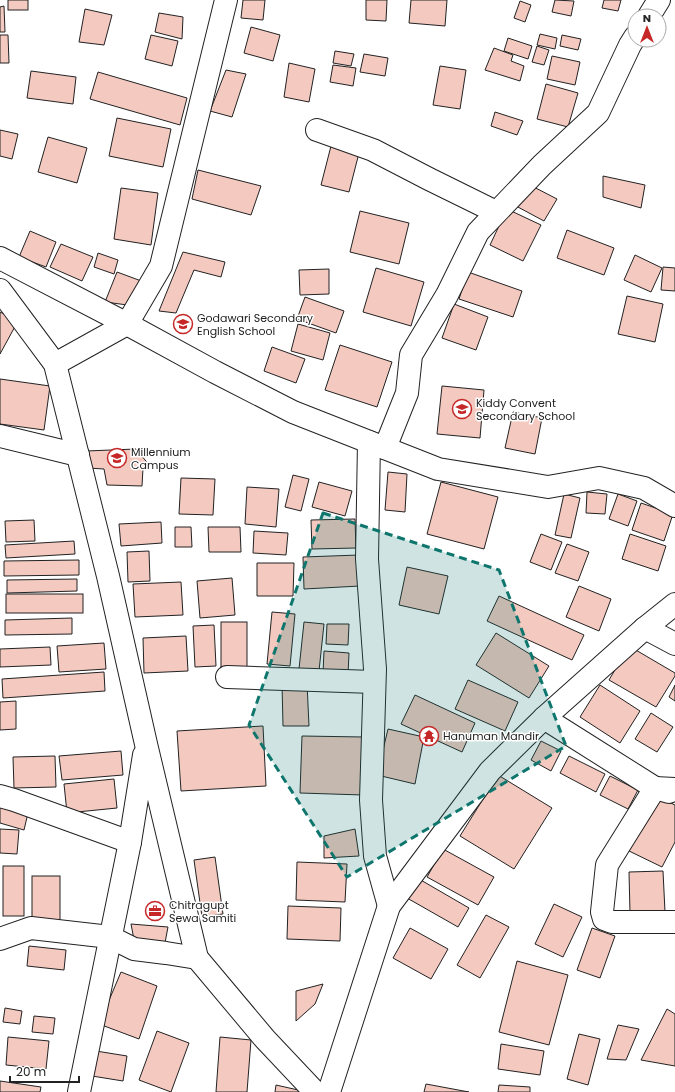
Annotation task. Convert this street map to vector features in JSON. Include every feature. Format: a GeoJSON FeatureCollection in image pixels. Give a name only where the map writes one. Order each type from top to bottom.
{"type":"FeatureCollection","features":[{"type":"Feature","properties":{"kind":"street"},"geometry":{"type":"LineString","coordinates":[[55,364],[127,324],[161,266],[226,0]]}},
{"type":"Feature","properties":{"kind":"street"},"geometry":{"type":"LineString","coordinates":[[389,906],[375,856],[371,800],[375,669],[367,559],[377,445],[407,394],[411,355],[447,294],[478,232],[542,165],[598,114],[629,48]]}},
{"type":"Feature","properties":{"kind":"street"},"geometry":{"type":"LineString","coordinates":[[317,130],[373,150],[429,180],[496,212]]}},
{"type":"Feature","properties":{"kind":"street"},"geometry":{"type":"LineString","coordinates":[[0,258],[293,412],[438,469],[548,487],[599,478],[644,488],[675,506]]}},
{"type":"Feature","properties":{"kind":"street"},"geometry":{"type":"LineString","coordinates":[[0,290],[55,364],[108,576],[196,958],[265,1039],[316,1092]]}},
{"type":"Feature","properties":{"kind":"street"},"geometry":{"type":"LineString","coordinates":[[0,436],[78,455]]}},
{"type":"Feature","properties":{"kind":"street"},"geometry":{"type":"LineString","coordinates":[[329,1092],[389,906],[490,771],[544,718],[645,628],[675,604]]}},
{"type":"Feature","properties":{"kind":"street"},"geometry":{"type":"LineString","coordinates":[[645,628],[675,644]]}},
{"type":"Feature","properties":{"kind":"street"},"geometry":{"type":"LineString","coordinates":[[227,676],[374,682]]}},
{"type":"Feature","properties":{"kind":"street"},"geometry":{"type":"LineString","coordinates":[[544,718],[675,794]]}},
{"type":"Feature","properties":{"kind":"street"},"geometry":{"type":"LineString","coordinates":[[79,1092],[130,842],[146,744]]}},
{"type":"Feature","properties":{"kind":"street"},"geometry":{"type":"LineString","coordinates":[[665,788],[607,865],[602,912],[604,919],[612,922],[675,922]]}},
{"type":"Feature","properties":{"kind":"street"},"geometry":{"type":"LineString","coordinates":[[0,796],[130,842]]}},
{"type":"Feature","properties":{"kind":"street"},"geometry":{"type":"LineString","coordinates":[[0,939],[31,928],[110,937],[134,949],[196,958]]}},
{"type":"Feature","properties":{"kind":"highlighted area"},"geometry":{"type":"Polygon","coordinates":[[[323,513],[499,570],[566,746],[347,877],[249,725],[323,513]]]}},
{"type":"Feature","properties":{"kind":"building"},"geometry":{"type":"Polygon","coordinates":[[[8,0],[28,0],[28,10],[8,10],[8,0]]]}},
{"type":"Feature","properties":{"kind":"building"},"geometry":{"type":"Polygon","coordinates":[[[243,0],[265,0],[263,20],[241,18],[243,0]]]}},
{"type":"Feature","properties":{"kind":"building"},"geometry":{"type":"Polygon","coordinates":[[[366,0],[387,0],[386,21],[366,20],[366,0]]]}},
{"type":"Feature","properties":{"kind":"building"},"geometry":{"type":"Polygon","coordinates":[[[411,0],[447,0],[445,26],[409,23],[411,0]]]}},
{"type":"Feature","properties":{"kind":"building"},"geometry":{"type":"Polygon","coordinates":[[[555,0],[574,1],[571,16],[552,12],[555,0]]]}},
{"type":"Feature","properties":{"kind":"building"},"geometry":{"type":"Polygon","coordinates":[[[604,0],[621,0],[618,11],[602,8],[604,0]]]}},
{"type":"Feature","properties":{"kind":"building"},"geometry":{"type":"Polygon","coordinates":[[[520,1],[531,5],[525,22],[514,18],[520,1]]]}},
{"type":"Feature","properties":{"kind":"building"},"geometry":{"type":"Polygon","coordinates":[[[4,6],[5,32],[0,32],[0,7],[4,6]]]}},
{"type":"Feature","properties":{"kind":"building"},"geometry":{"type":"Polygon","coordinates":[[[85,9],[112,15],[104,45],[79,42],[85,9]]]}},
{"type":"Feature","properties":{"kind":"building"},"geometry":{"type":"Polygon","coordinates":[[[159,13],[183,17],[182,39],[155,32],[159,13]]]}},
{"type":"Feature","properties":{"kind":"building"},"geometry":{"type":"Polygon","coordinates":[[[251,27],[280,35],[273,61],[244,53],[251,27]]]}},
{"type":"Feature","properties":{"kind":"building"},"geometry":{"type":"Polygon","coordinates":[[[540,34],[557,38],[555,49],[537,45],[540,34]]]}},
{"type":"Feature","properties":{"kind":"building"},"geometry":{"type":"Polygon","coordinates":[[[0,35],[8,35],[9,63],[0,63],[0,35]]]}},
{"type":"Feature","properties":{"kind":"building"},"geometry":{"type":"Polygon","coordinates":[[[151,35],[178,41],[172,66],[145,59],[151,35]]]}},
{"type":"Feature","properties":{"kind":"building"},"geometry":{"type":"Polygon","coordinates":[[[562,35],[581,39],[578,50],[560,46],[562,35]]]}},
{"type":"Feature","properties":{"kind":"building"},"geometry":{"type":"Polygon","coordinates":[[[508,38],[532,46],[528,59],[504,51],[508,38]]]}},
{"type":"Feature","properties":{"kind":"building"},"geometry":{"type":"Polygon","coordinates":[[[537,46],[549,50],[544,65],[532,62],[537,46]]]}},
{"type":"Feature","properties":{"kind":"building"},"geometry":{"type":"Polygon","coordinates":[[[494,48],[513,55],[511,61],[524,66],[520,81],[485,70],[494,48]]]}},
{"type":"Feature","properties":{"kind":"building"},"geometry":{"type":"Polygon","coordinates":[[[335,51],[354,54],[351,66],[333,63],[335,51]]]}},
{"type":"Feature","properties":{"kind":"building"},"geometry":{"type":"Polygon","coordinates":[[[364,54],[388,58],[385,76],[360,72],[364,54]]]}},
{"type":"Feature","properties":{"kind":"building"},"geometry":{"type":"Polygon","coordinates":[[[552,56],[580,62],[575,85],[547,79],[552,56]]]}},
{"type":"Feature","properties":{"kind":"building"},"geometry":{"type":"Polygon","coordinates":[[[289,63],[315,69],[309,102],[284,97],[289,63]]]}},
{"type":"Feature","properties":{"kind":"building"},"geometry":{"type":"Polygon","coordinates":[[[333,65],[356,68],[353,86],[330,82],[333,65]]]}},
{"type":"Feature","properties":{"kind":"building"},"geometry":{"type":"Polygon","coordinates":[[[440,66],[466,70],[460,109],[433,105],[440,66]]]}},
{"type":"Feature","properties":{"kind":"building"},"geometry":{"type":"Polygon","coordinates":[[[226,70],[246,74],[232,117],[210,111],[226,70]]]}},
{"type":"Feature","properties":{"kind":"building"},"geometry":{"type":"Polygon","coordinates":[[[31,71],[76,77],[73,104],[27,98],[31,71]]]}},
{"type":"Feature","properties":{"kind":"building"},"geometry":{"type":"Polygon","coordinates":[[[98,72],[187,98],[180,125],[90,99],[98,72]]]}},
{"type":"Feature","properties":{"kind":"building"},"geometry":{"type":"Polygon","coordinates":[[[546,84],[578,93],[568,127],[537,119],[546,84]]]}},
{"type":"Feature","properties":{"kind":"building"},"geometry":{"type":"Polygon","coordinates":[[[495,112],[523,121],[517,135],[491,126],[495,112]]]}},
{"type":"Feature","properties":{"kind":"building"},"geometry":{"type":"Polygon","coordinates":[[[117,118],[171,129],[163,167],[109,156],[117,118]]]}},
{"type":"Feature","properties":{"kind":"building"},"geometry":{"type":"Polygon","coordinates":[[[0,130],[18,134],[12,159],[0,156],[0,130]]]}},
{"type":"Feature","properties":{"kind":"building"},"geometry":{"type":"Polygon","coordinates":[[[48,137],[87,148],[77,183],[38,172],[48,137]]]}},
{"type":"Feature","properties":{"kind":"building"},"geometry":{"type":"Polygon","coordinates":[[[331,146],[359,153],[349,192],[321,185],[331,146]]]}},
{"type":"Feature","properties":{"kind":"building"},"geometry":{"type":"Polygon","coordinates":[[[198,170],[261,186],[251,215],[192,199],[198,170]]]}},
{"type":"Feature","properties":{"kind":"building"},"geometry":{"type":"Polygon","coordinates":[[[603,176],[645,185],[641,208],[603,197],[603,176]]]}},
{"type":"Feature","properties":{"kind":"building"},"geometry":{"type":"Polygon","coordinates":[[[528,184],[557,199],[544,221],[516,206],[528,184]]]}},
{"type":"Feature","properties":{"kind":"building"},"geometry":{"type":"Polygon","coordinates":[[[121,188],[158,193],[151,245],[114,239],[121,188]]]}},
{"type":"Feature","properties":{"kind":"building"},"geometry":{"type":"Polygon","coordinates":[[[507,209],[541,225],[523,261],[490,245],[507,209]]]}},
{"type":"Feature","properties":{"kind":"building"},"geometry":{"type":"Polygon","coordinates":[[[360,211],[409,223],[399,264],[350,252],[360,211]]]}},
{"type":"Feature","properties":{"kind":"building"},"geometry":{"type":"Polygon","coordinates":[[[567,230],[614,248],[604,275],[557,258],[567,230]]]}},
{"type":"Feature","properties":{"kind":"building"},"geometry":{"type":"Polygon","coordinates":[[[30,231],[56,242],[46,267],[19,257],[30,231]]]}},
{"type":"Feature","properties":{"kind":"building"},"geometry":{"type":"Polygon","coordinates":[[[61,244],[93,257],[82,281],[50,267],[61,244]]]}},
{"type":"Feature","properties":{"kind":"building"},"geometry":{"type":"Polygon","coordinates":[[[183,252],[225,262],[221,277],[194,270],[176,313],[159,311],[183,252]]]}},
{"type":"Feature","properties":{"kind":"building"},"geometry":{"type":"Polygon","coordinates":[[[98,253],[118,260],[114,274],[94,267],[98,253]]]}},
{"type":"Feature","properties":{"kind":"building"},"geometry":{"type":"Polygon","coordinates":[[[635,255],[662,268],[651,292],[624,280],[635,255]]]}},
{"type":"Feature","properties":{"kind":"building"},"geometry":{"type":"Polygon","coordinates":[[[663,267],[675,268],[675,291],[661,290],[663,267]]]}},
{"type":"Feature","properties":{"kind":"building"},"geometry":{"type":"Polygon","coordinates":[[[376,268],[424,282],[411,326],[363,312],[376,268]]]}},
{"type":"Feature","properties":{"kind":"building"},"geometry":{"type":"Polygon","coordinates":[[[329,269],[329,294],[300,295],[299,270],[329,269]]]}},
{"type":"Feature","properties":{"kind":"building"},"geometry":{"type":"Polygon","coordinates":[[[117,272],[144,282],[135,306],[105,302],[117,272]]]}},
{"type":"Feature","properties":{"kind":"building"},"geometry":{"type":"Polygon","coordinates":[[[468,272],[522,291],[513,317],[459,299],[468,272]]]}},
{"type":"Feature","properties":{"kind":"building"},"geometry":{"type":"Polygon","coordinates":[[[627,296],[663,304],[655,342],[618,334],[627,296]]]}},
{"type":"Feature","properties":{"kind":"building"},"geometry":{"type":"Polygon","coordinates":[[[305,297],[344,311],[336,333],[297,319],[305,297]]]}},
{"type":"Feature","properties":{"kind":"building"},"geometry":{"type":"Polygon","coordinates":[[[454,304],[488,317],[476,350],[442,338],[454,304]]]}},
{"type":"Feature","properties":{"kind":"building"},"geometry":{"type":"Polygon","coordinates":[[[0,312],[18,321],[0,354],[0,312]]]}},
{"type":"Feature","properties":{"kind":"building"},"geometry":{"type":"Polygon","coordinates":[[[298,324],[330,333],[323,360],[291,351],[298,324]]]}},
{"type":"Feature","properties":{"kind":"building"},"geometry":{"type":"Polygon","coordinates":[[[340,345],[392,362],[377,407],[325,390],[340,345]]]}},
{"type":"Feature","properties":{"kind":"building"},"geometry":{"type":"Polygon","coordinates":[[[272,347],[305,359],[296,383],[264,371],[272,347]]]}},
{"type":"Feature","properties":{"kind":"building"},"geometry":{"type":"Polygon","coordinates":[[[0,379],[50,386],[44,430],[0,424],[0,379]]]}},
{"type":"Feature","properties":{"kind":"building"},"geometry":{"type":"Polygon","coordinates":[[[442,386],[484,390],[480,438],[437,434],[442,386]]]}},
{"type":"Feature","properties":{"kind":"building"},"geometry":{"type":"Polygon","coordinates":[[[513,412],[542,418],[535,454],[505,448],[513,412]]]}},
{"type":"Feature","properties":{"kind":"building"},"geometry":{"type":"Polygon","coordinates":[[[136,449],[150,466],[143,468],[142,486],[107,485],[104,469],[88,468],[86,451],[136,449]]]}},
{"type":"Feature","properties":{"kind":"building"},"geometry":{"type":"Polygon","coordinates":[[[388,472],[407,474],[405,512],[385,510],[388,472]]]}},
{"type":"Feature","properties":{"kind":"building"},"geometry":{"type":"Polygon","coordinates":[[[293,475],[309,479],[301,511],[285,507],[293,475]]]}},
{"type":"Feature","properties":{"kind":"building"},"geometry":{"type":"Polygon","coordinates":[[[181,478],[215,479],[213,515],[179,514],[181,478]]]}},
{"type":"Feature","properties":{"kind":"building"},"geometry":{"type":"Polygon","coordinates":[[[319,482],[352,491],[345,516],[312,507],[319,482]]]}},
{"type":"Feature","properties":{"kind":"building"},"geometry":{"type":"Polygon","coordinates":[[[441,482],[498,497],[484,549],[427,534],[441,482]]]}},
{"type":"Feature","properties":{"kind":"building"},"geometry":{"type":"Polygon","coordinates":[[[247,487],[279,489],[276,527],[245,524],[247,487]]]}},
{"type":"Feature","properties":{"kind":"building"},"geometry":{"type":"Polygon","coordinates":[[[587,492],[607,494],[605,514],[586,513],[587,492]]]}},
{"type":"Feature","properties":{"kind":"building"},"geometry":{"type":"Polygon","coordinates":[[[564,494],[580,498],[571,538],[555,535],[564,494]]]}},
{"type":"Feature","properties":{"kind":"building"},"geometry":{"type":"Polygon","coordinates":[[[618,494],[637,501],[628,526],[609,519],[618,494]]]}},
{"type":"Feature","properties":{"kind":"building"},"geometry":{"type":"Polygon","coordinates":[[[641,503],[673,514],[664,541],[632,530],[641,503]]]}},
{"type":"Feature","properties":{"kind":"building"},"geometry":{"type":"Polygon","coordinates":[[[355,519],[356,548],[312,549],[311,520],[355,519]]]}},
{"type":"Feature","properties":{"kind":"building"},"geometry":{"type":"Polygon","coordinates":[[[34,520],[35,541],[6,542],[5,521],[34,520]]]}},
{"type":"Feature","properties":{"kind":"building"},"geometry":{"type":"Polygon","coordinates":[[[161,522],[162,543],[121,546],[119,524],[161,522]]]}},
{"type":"Feature","properties":{"kind":"building"},"geometry":{"type":"Polygon","coordinates":[[[175,527],[191,527],[192,547],[175,547],[175,527]]]}},
{"type":"Feature","properties":{"kind":"building"},"geometry":{"type":"Polygon","coordinates":[[[208,527],[240,527],[241,552],[209,552],[208,527]]]}},
{"type":"Feature","properties":{"kind":"building"},"geometry":{"type":"Polygon","coordinates":[[[254,531],[288,533],[286,555],[253,553],[254,531]]]}},
{"type":"Feature","properties":{"kind":"building"},"geometry":{"type":"Polygon","coordinates":[[[541,534],[562,542],[551,570],[530,562],[541,534]]]}},
{"type":"Feature","properties":{"kind":"building"},"geometry":{"type":"Polygon","coordinates":[[[630,534],[666,546],[658,571],[622,559],[630,534]]]}},
{"type":"Feature","properties":{"kind":"building"},"geometry":{"type":"Polygon","coordinates":[[[74,541],[75,554],[6,558],[5,545],[74,541]]]}},
{"type":"Feature","properties":{"kind":"building"},"geometry":{"type":"Polygon","coordinates":[[[567,544],[589,552],[578,581],[555,573],[567,544]]]}},
{"type":"Feature","properties":{"kind":"building"},"geometry":{"type":"Polygon","coordinates":[[[149,551],[150,581],[128,582],[127,552],[149,551]]]}},
{"type":"Feature","properties":{"kind":"building"},"geometry":{"type":"Polygon","coordinates":[[[359,555],[360,586],[304,589],[303,557],[359,555]]]}},
{"type":"Feature","properties":{"kind":"building"},"geometry":{"type":"Polygon","coordinates":[[[79,560],[79,575],[4,576],[4,561],[79,560]]]}},
{"type":"Feature","properties":{"kind":"building"},"geometry":{"type":"Polygon","coordinates":[[[257,563],[294,563],[293,596],[257,596],[257,563]]]}},
{"type":"Feature","properties":{"kind":"building"},"geometry":{"type":"Polygon","coordinates":[[[407,567],[448,576],[439,614],[399,605],[407,567]]]}},
{"type":"Feature","properties":{"kind":"building"},"geometry":{"type":"Polygon","coordinates":[[[232,578],[235,615],[200,618],[197,581],[232,578]]]}},
{"type":"Feature","properties":{"kind":"building"},"geometry":{"type":"Polygon","coordinates":[[[77,579],[77,591],[7,593],[7,580],[77,579]]]}},
{"type":"Feature","properties":{"kind":"building"},"geometry":{"type":"Polygon","coordinates":[[[181,582],[183,615],[135,617],[133,584],[181,582]]]}},
{"type":"Feature","properties":{"kind":"building"},"geometry":{"type":"Polygon","coordinates":[[[579,586],[611,599],[599,631],[566,617],[579,586]]]}},
{"type":"Feature","properties":{"kind":"building"},"geometry":{"type":"Polygon","coordinates":[[[6,594],[83,594],[83,613],[6,613],[6,594]]]}},
{"type":"Feature","properties":{"kind":"building"},"geometry":{"type":"Polygon","coordinates":[[[499,596],[584,635],[572,660],[487,621],[499,596]]]}},
{"type":"Feature","properties":{"kind":"building"},"geometry":{"type":"Polygon","coordinates":[[[272,612],[295,614],[290,666],[267,664],[272,612]]]}},
{"type":"Feature","properties":{"kind":"building"},"geometry":{"type":"Polygon","coordinates":[[[72,618],[72,634],[5,635],[5,620],[72,618]]]}},
{"type":"Feature","properties":{"kind":"building"},"geometry":{"type":"Polygon","coordinates":[[[221,622],[247,622],[247,667],[221,667],[221,622]]]}},
{"type":"Feature","properties":{"kind":"building"},"geometry":{"type":"Polygon","coordinates":[[[304,622],[324,624],[319,671],[299,669],[304,622]]]}},
{"type":"Feature","properties":{"kind":"building"},"geometry":{"type":"Polygon","coordinates":[[[327,624],[349,624],[348,645],[326,644],[327,624]]]}},
{"type":"Feature","properties":{"kind":"building"},"geometry":{"type":"Polygon","coordinates":[[[214,625],[216,666],[195,667],[193,626],[214,625]]]}},
{"type":"Feature","properties":{"kind":"building"},"geometry":{"type":"Polygon","coordinates":[[[496,633],[549,666],[529,698],[476,665],[496,633]]]}},
{"type":"Feature","properties":{"kind":"building"},"geometry":{"type":"Polygon","coordinates":[[[186,636],[188,671],[144,673],[143,638],[186,636]]]}},
{"type":"Feature","properties":{"kind":"building"},"geometry":{"type":"Polygon","coordinates":[[[104,643],[106,669],[59,672],[57,646],[104,643]]]}},
{"type":"Feature","properties":{"kind":"building"},"geometry":{"type":"Polygon","coordinates":[[[629,646],[675,673],[675,676],[656,707],[609,680],[629,646]]]}},
{"type":"Feature","properties":{"kind":"building"},"geometry":{"type":"Polygon","coordinates":[[[50,647],[51,665],[0,667],[0,649],[50,647]]]}},
{"type":"Feature","properties":{"kind":"building"},"geometry":{"type":"Polygon","coordinates":[[[324,651],[349,653],[348,675],[323,673],[324,651]]]}},
{"type":"Feature","properties":{"kind":"building"},"geometry":{"type":"Polygon","coordinates":[[[104,672],[105,691],[3,698],[2,679],[104,672]]]}},
{"type":"Feature","properties":{"kind":"building"},"geometry":{"type":"Polygon","coordinates":[[[468,680],[518,702],[505,731],[455,709],[468,680]]]}},
{"type":"Feature","properties":{"kind":"building"},"geometry":{"type":"Polygon","coordinates":[[[307,683],[309,726],[283,726],[282,684],[307,683]]]}},
{"type":"Feature","properties":{"kind":"building"},"geometry":{"type":"Polygon","coordinates":[[[600,685],[640,711],[620,743],[580,717],[600,685]]]}},
{"type":"Feature","properties":{"kind":"building"},"geometry":{"type":"Polygon","coordinates":[[[675,685],[675,701],[669,697],[675,685]]]}},
{"type":"Feature","properties":{"kind":"building"},"geometry":{"type":"Polygon","coordinates":[[[415,695],[475,723],[462,752],[401,724],[415,695]]]}},
{"type":"Feature","properties":{"kind":"building"},"geometry":{"type":"Polygon","coordinates":[[[16,701],[16,729],[0,730],[0,702],[16,701]]]}},
{"type":"Feature","properties":{"kind":"building"},"geometry":{"type":"Polygon","coordinates":[[[651,713],[673,727],[657,752],[635,739],[651,713]]]}},
{"type":"Feature","properties":{"kind":"building"},"geometry":{"type":"Polygon","coordinates":[[[263,726],[266,786],[181,791],[177,731],[263,726]]]}},
{"type":"Feature","properties":{"kind":"building"},"geometry":{"type":"Polygon","coordinates":[[[388,729],[424,737],[415,784],[377,775],[388,729]]]}},
{"type":"Feature","properties":{"kind":"building"},"geometry":{"type":"Polygon","coordinates":[[[302,736],[364,737],[363,795],[300,793],[302,736]]]}},
{"type":"Feature","properties":{"kind":"building"},"geometry":{"type":"Polygon","coordinates":[[[541,741],[561,751],[551,771],[531,760],[541,741]]]}},
{"type":"Feature","properties":{"kind":"building"},"geometry":{"type":"Polygon","coordinates":[[[121,751],[123,775],[62,780],[59,756],[121,751]]]}},
{"type":"Feature","properties":{"kind":"building"},"geometry":{"type":"Polygon","coordinates":[[[55,756],[56,787],[14,788],[13,757],[55,756]]]}},
{"type":"Feature","properties":{"kind":"building"},"geometry":{"type":"Polygon","coordinates":[[[569,756],[605,774],[596,792],[560,773],[569,756]]]}},
{"type":"Feature","properties":{"kind":"building"},"geometry":{"type":"Polygon","coordinates":[[[498,775],[552,808],[514,869],[460,836],[498,775]]]}},
{"type":"Feature","properties":{"kind":"building"},"geometry":{"type":"Polygon","coordinates":[[[610,776],[638,790],[628,809],[600,795],[610,776]]]}},
{"type":"Feature","properties":{"kind":"building"},"geometry":{"type":"Polygon","coordinates":[[[114,779],[117,808],[67,813],[64,784],[114,779]]]}},
{"type":"Feature","properties":{"kind":"building"},"geometry":{"type":"Polygon","coordinates":[[[654,795],[675,805],[675,842],[662,867],[627,850],[654,795]]]}},
{"type":"Feature","properties":{"kind":"building"},"geometry":{"type":"Polygon","coordinates":[[[0,806],[28,813],[24,830],[0,823],[0,806]]]}},
{"type":"Feature","properties":{"kind":"building"},"geometry":{"type":"Polygon","coordinates":[[[0,829],[19,830],[17,854],[0,853],[0,829]]]}},
{"type":"Feature","properties":{"kind":"building"},"geometry":{"type":"Polygon","coordinates":[[[355,829],[359,856],[324,858],[324,836],[355,829]]]}},
{"type":"Feature","properties":{"kind":"building"},"geometry":{"type":"Polygon","coordinates":[[[443,849],[494,877],[478,905],[427,877],[443,849]]]}},
{"type":"Feature","properties":{"kind":"building"},"geometry":{"type":"Polygon","coordinates":[[[215,857],[223,914],[202,917],[194,860],[215,857]]]}},
{"type":"Feature","properties":{"kind":"building"},"geometry":{"type":"Polygon","coordinates":[[[297,862],[347,864],[345,902],[296,900],[297,862]]]}},
{"type":"Feature","properties":{"kind":"building"},"geometry":{"type":"Polygon","coordinates":[[[3,866],[24,866],[24,916],[3,916],[3,866]]]}},
{"type":"Feature","properties":{"kind":"building"},"geometry":{"type":"Polygon","coordinates":[[[663,871],[665,912],[630,913],[629,872],[663,871]]]}},
{"type":"Feature","properties":{"kind":"building"},"geometry":{"type":"Polygon","coordinates":[[[32,876],[60,876],[60,923],[32,923],[32,876]]]}},
{"type":"Feature","properties":{"kind":"building"},"geometry":{"type":"Polygon","coordinates":[[[419,879],[469,908],[458,927],[407,898],[419,879]]]}},
{"type":"Feature","properties":{"kind":"building"},"geometry":{"type":"Polygon","coordinates":[[[554,904],[582,917],[563,957],[535,944],[554,904]]]}},
{"type":"Feature","properties":{"kind":"building"},"geometry":{"type":"Polygon","coordinates":[[[288,906],[341,908],[340,941],[287,939],[288,906]]]}},
{"type":"Feature","properties":{"kind":"building"},"geometry":{"type":"Polygon","coordinates":[[[486,915],[509,927],[480,978],[457,965],[486,915]]]}},
{"type":"Feature","properties":{"kind":"building"},"geometry":{"type":"Polygon","coordinates":[[[131,924],[168,927],[164,948],[135,945],[131,924]]]}},
{"type":"Feature","properties":{"kind":"building"},"geometry":{"type":"Polygon","coordinates":[[[410,928],[448,949],[431,979],[393,958],[410,928]]]}},
{"type":"Feature","properties":{"kind":"building"},"geometry":{"type":"Polygon","coordinates":[[[592,928],[615,936],[600,978],[577,970],[592,928]]]}},
{"type":"Feature","properties":{"kind":"building"},"geometry":{"type":"Polygon","coordinates":[[[29,946],[66,950],[64,970],[27,966],[29,946]]]}},
{"type":"Feature","properties":{"kind":"building"},"geometry":{"type":"Polygon","coordinates":[[[517,961],[568,975],[549,1045],[499,1032],[517,961]]]}},
{"type":"Feature","properties":{"kind":"building"},"geometry":{"type":"Polygon","coordinates":[[[121,972],[157,986],[139,1039],[99,1024],[121,972]]]}},
{"type":"Feature","properties":{"kind":"building"},"geometry":{"type":"Polygon","coordinates":[[[323,984],[315,1004],[296,1021],[296,991],[323,984]]]}},
{"type":"Feature","properties":{"kind":"building"},"geometry":{"type":"Polygon","coordinates":[[[5,1008],[22,1011],[20,1024],[3,1022],[5,1008]]]}},
{"type":"Feature","properties":{"kind":"building"},"geometry":{"type":"Polygon","coordinates":[[[667,1009],[675,1014],[675,1066],[641,1060],[667,1009]]]}},
{"type":"Feature","properties":{"kind":"building"},"geometry":{"type":"Polygon","coordinates":[[[34,1016],[55,1018],[53,1034],[32,1032],[34,1016]]]}},
{"type":"Feature","properties":{"kind":"building"},"geometry":{"type":"Polygon","coordinates":[[[618,1025],[639,1029],[626,1060],[607,1059],[618,1025]]]}},
{"type":"Feature","properties":{"kind":"building"},"geometry":{"type":"Polygon","coordinates":[[[157,1031],[189,1043],[171,1092],[139,1080],[157,1031]]]}},
{"type":"Feature","properties":{"kind":"building"},"geometry":{"type":"Polygon","coordinates":[[[579,1034],[600,1039],[588,1085],[567,1079],[579,1034]]]}},
{"type":"Feature","properties":{"kind":"building"},"geometry":{"type":"Polygon","coordinates":[[[8,1037],[49,1041],[46,1069],[6,1065],[8,1037]]]}},
{"type":"Feature","properties":{"kind":"building"},"geometry":{"type":"Polygon","coordinates":[[[220,1037],[251,1040],[247,1092],[216,1092],[220,1037]]]}},
{"type":"Feature","properties":{"kind":"building"},"geometry":{"type":"Polygon","coordinates":[[[501,1044],[544,1051],[540,1075],[498,1069],[501,1044]]]}},
{"type":"Feature","properties":{"kind":"building"},"geometry":{"type":"Polygon","coordinates":[[[96,1051],[127,1056],[123,1081],[92,1076],[96,1051]]]}},
{"type":"Feature","properties":{"kind":"building"},"geometry":{"type":"Polygon","coordinates":[[[0,1081],[41,1087],[40,1092],[0,1092],[0,1081]]]}},
{"type":"Feature","properties":{"kind":"building"},"geometry":{"type":"Polygon","coordinates":[[[426,1084],[469,1092],[424,1092],[426,1084]]]}},
{"type":"Feature","properties":{"kind":"building"},"geometry":{"type":"Polygon","coordinates":[[[276,1085],[307,1092],[275,1092],[276,1085]]]}},
{"type":"Feature","properties":{"kind":"building"},"geometry":{"type":"Polygon","coordinates":[[[499,1085],[530,1087],[530,1092],[498,1092],[499,1085]]]}},
{"type":"Feature","properties":{"kind":"place","name":"Godawari Secondary English School"},"geometry":{"type":"Point","coordinates":[183,324]}},
{"type":"Feature","properties":{"kind":"place","name":"Kiddy Convent Secondary School"},"geometry":{"type":"Point","coordinates":[462,409]}},
{"type":"Feature","properties":{"kind":"place","name":"Millennium Campus"},"geometry":{"type":"Point","coordinates":[117,458]}},
{"type":"Feature","properties":{"kind":"place","name":"Hanuman Mandir"},"geometry":{"type":"Point","coordinates":[429,736]}},
{"type":"Feature","properties":{"kind":"place","name":"Chitragupt Sewa Samiti"},"geometry":{"type":"Point","coordinates":[155,911]}}]}
